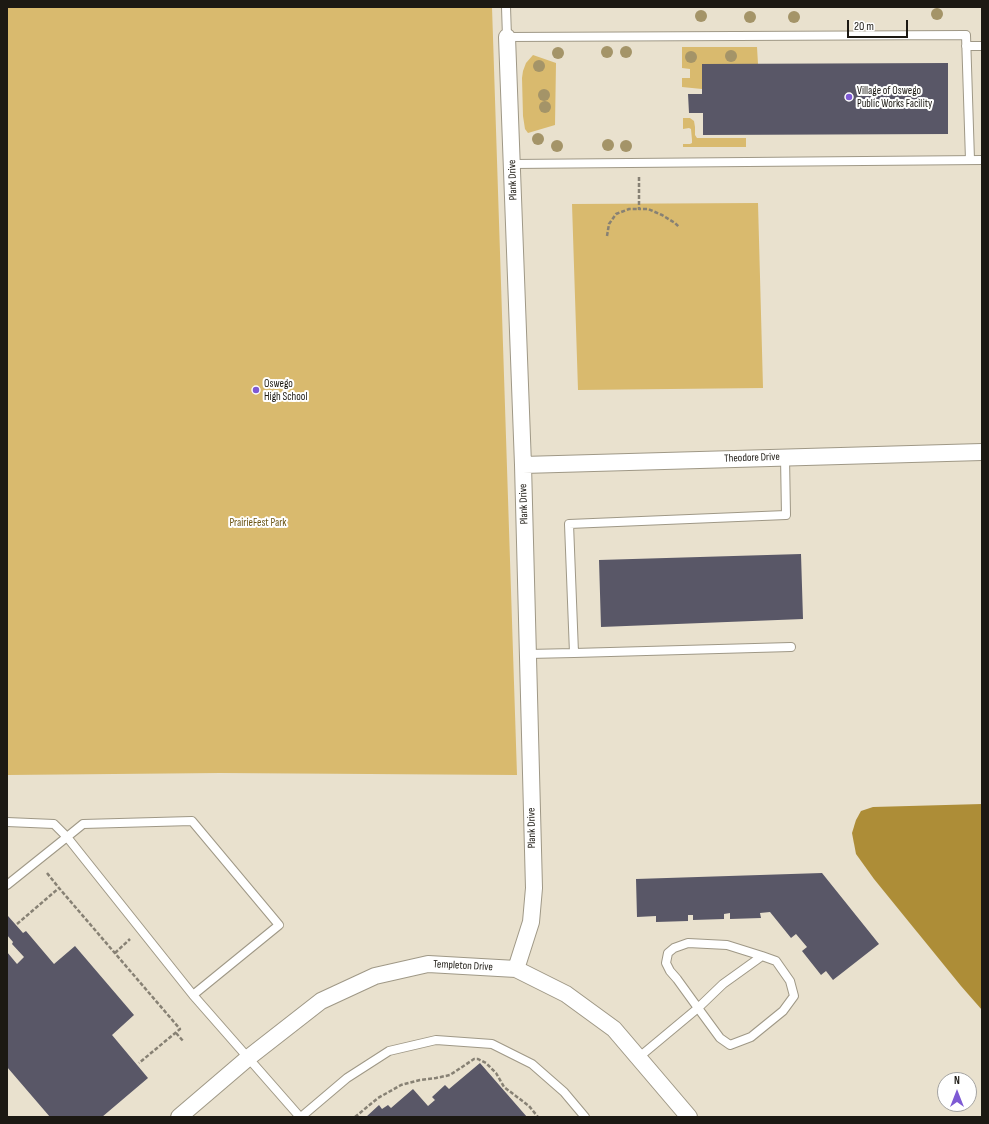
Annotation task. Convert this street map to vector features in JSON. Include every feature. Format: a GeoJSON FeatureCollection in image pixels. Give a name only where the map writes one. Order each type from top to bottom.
{"type":"FeatureCollection","features":[{"type":"Feature","properties":{"kind":"street","name":"Plank Drive"},"geometry":{"type":"LineString","coordinates":[[507,37],[523,465],[534,888],[531,922],[516,969]]}},
{"type":"Feature","properties":{"kind":"street","name":"Theodore Drive"},"geometry":{"type":"LineString","coordinates":[[523,465],[982,452]]}},
{"type":"Feature","properties":{"kind":"street","name":"Templeton Drive"},"geometry":{"type":"LineString","coordinates":[[180,1117],[248,1058],[321,1001],[375,976],[428,964],[516,969],[566,994],[614,1029],[689,1117]]}},
{"type":"Feature","properties":{"kind":"lane"},"geometry":{"type":"LineString","coordinates":[[506,7],[507,37],[966,35],[970,160]]}},
{"type":"Feature","properties":{"kind":"lane"},"geometry":{"type":"LineString","coordinates":[[966,46],[982,46]]}},
{"type":"Feature","properties":{"kind":"lane"},"geometry":{"type":"LineString","coordinates":[[512,164],[982,160]]}},
{"type":"Feature","properties":{"kind":"lane"},"geometry":{"type":"LineString","coordinates":[[574,653],[570,524],[786,515],[785,457]]}},
{"type":"Feature","properties":{"kind":"lane"},"geometry":{"type":"LineString","coordinates":[[528,654],[791,647]]}},
{"type":"Feature","properties":{"kind":"lane"},"geometry":{"type":"LineString","coordinates":[[7,885],[82,824],[192,821],[279,925],[193,995]]}},
{"type":"Feature","properties":{"kind":"lane"},"geometry":{"type":"LineString","coordinates":[[7,822],[54,824],[67,837],[193,995],[300,1117],[347,1078],[389,1051],[436,1040],[492,1044],[532,1064],[564,1092],[585,1117]]}},
{"type":"Feature","properties":{"kind":"lane"},"geometry":{"type":"LineString","coordinates":[[688,943],[728,945],[762,956],[776,962],[790,981],[794,996],[783,1011],[751,1037],[730,1045],[720,1038],[670,971],[666,963],[668,953],[674,948],[688,943]]}},
{"type":"Feature","properties":{"kind":"lane"},"geometry":{"type":"LineString","coordinates":[[638,1058],[698,1008],[723,984],[762,956]]}},
{"type":"Feature","properties":{"kind":"path"},"geometry":{"type":"LineString","coordinates":[[639,174],[639,209]]}},
{"type":"Feature","properties":{"kind":"path"},"geometry":{"type":"LineString","coordinates":[[607,236],[609,224],[616,214],[628,210],[648,210],[662,215],[679,227]]}},
{"type":"Feature","properties":{"kind":"path"},"geometry":{"type":"LineString","coordinates":[[47,873],[180,1029],[139,1063]]}},
{"type":"Feature","properties":{"kind":"path"},"geometry":{"type":"LineString","coordinates":[[17,924],[59,888]]}},
{"type":"Feature","properties":{"kind":"path"},"geometry":{"type":"LineString","coordinates":[[115,953],[130,939]]}},
{"type":"Feature","properties":{"kind":"path"},"geometry":{"type":"LineString","coordinates":[[176,1033],[184,1042]]}},
{"type":"Feature","properties":{"kind":"path"},"geometry":{"type":"LineString","coordinates":[[356,1117],[384,1094],[401,1085],[450,1075],[474,1059],[478,1059],[492,1068],[504,1087],[529,1106],[538,1117]]}},
{"type":"Feature","properties":{"kind":"path"},"geometry":{"type":"LineString","coordinates":[[422,1074],[422,1080]]}},
{"type":"Feature","properties":{"kind":"green space","name":"PrairieFest Park"},"geometry":{"type":"Polygon","coordinates":[[[7,7],[492,7],[517,775],[220,773],[7,775],[7,7]]]}},
{"type":"Feature","properties":{"kind":"green space"},"geometry":{"type":"Polygon","coordinates":[[[682,47],[757,47],[758,64],[702,64],[702,89],[682,87],[682,78],[690,78],[690,69],[682,68],[682,47]]]}},
{"type":"Feature","properties":{"kind":"green space"},"geometry":{"type":"Polygon","coordinates":[[[533,55],[556,63],[555,125],[528,133],[525,129],[523,116],[522,78],[526,63],[533,55]]]}},
{"type":"Feature","properties":{"kind":"green space"},"geometry":{"type":"Polygon","coordinates":[[[683,118],[690,118],[694,121],[695,135],[697,138],[746,138],[746,147],[683,147],[683,144],[692,143],[692,140],[691,129],[683,129],[683,118]]]}},
{"type":"Feature","properties":{"kind":"green space"},"geometry":{"type":"Polygon","coordinates":[[[758,203],[763,388],[578,390],[572,204],[758,203]]]}},
{"type":"Feature","properties":{"kind":"shaded area"},"geometry":{"type":"Polygon","coordinates":[[[982,804],[982,1010],[874,879],[856,854],[852,833],[856,820],[861,811],[873,807],[982,804]]]}},
{"type":"Feature","properties":{"kind":"building"},"geometry":{"type":"Polygon","coordinates":[[[948,63],[948,134],[703,135],[703,113],[689,113],[688,94],[702,94],[702,64],[948,63]]]}},
{"type":"Feature","properties":{"kind":"building"},"geometry":{"type":"Polygon","coordinates":[[[801,554],[803,619],[601,627],[599,560],[801,554]]]}},
{"type":"Feature","properties":{"kind":"building"},"geometry":{"type":"Polygon","coordinates":[[[822,873],[879,944],[833,980],[826,971],[821,975],[802,951],[807,947],[796,934],[791,938],[770,912],[760,913],[761,918],[730,919],[730,913],[724,914],[724,919],[693,920],[693,915],[688,915],[688,921],[656,922],[656,916],[637,917],[636,879],[822,873]]]}},
{"type":"Feature","properties":{"kind":"building"},"geometry":{"type":"Polygon","coordinates":[[[8,916],[23,933],[26,931],[54,964],[75,946],[134,1015],[112,1035],[148,1078],[102,1117],[50,1117],[7,1067],[7,952],[17,964],[24,957],[12,944],[13,942],[7,935],[8,916]]]}},
{"type":"Feature","properties":{"kind":"building"},"geometry":{"type":"Polygon","coordinates":[[[480,1063],[527,1117],[366,1117],[379,1105],[382,1109],[388,1105],[391,1108],[413,1089],[428,1106],[435,1100],[432,1097],[445,1085],[449,1089],[480,1063]]]}},
{"type":"Feature","properties":{"kind":"place","name":"Village of Oswego Public Works Facility"},"geometry":{"type":"Point","coordinates":[849,97]}},
{"type":"Feature","properties":{"kind":"place","name":"Oswego High School"},"geometry":{"type":"Point","coordinates":[256,390]}}]}
